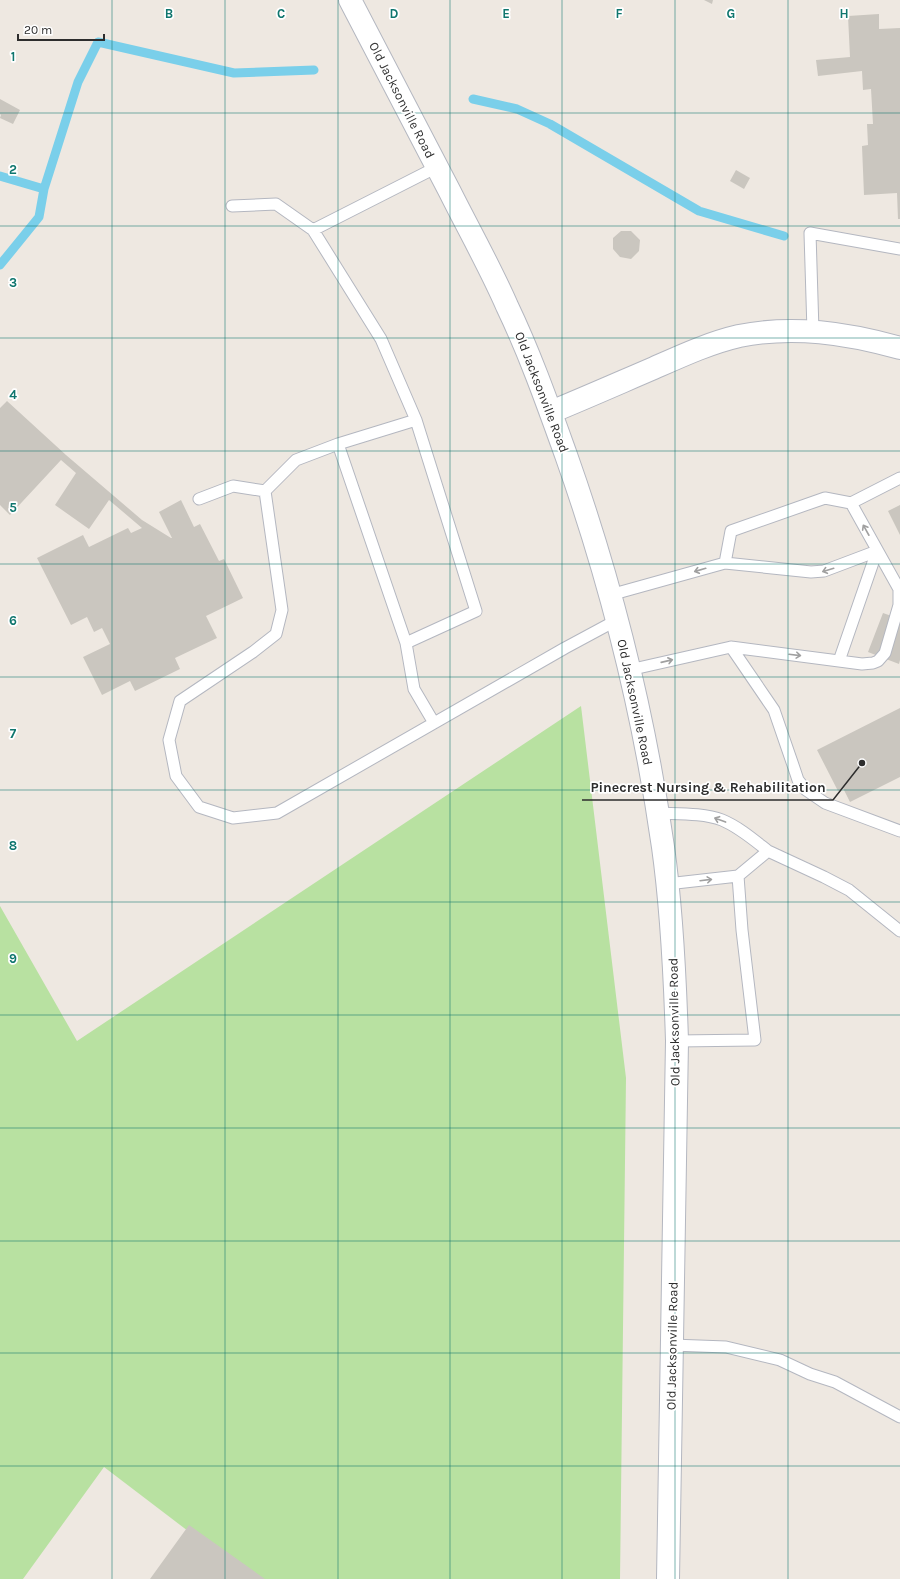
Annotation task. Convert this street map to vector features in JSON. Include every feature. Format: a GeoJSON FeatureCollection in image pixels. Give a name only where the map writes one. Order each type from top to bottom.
{"type":"FeatureCollection","features":[{"type":"Feature","properties":{"kind":"main road","name":"Old Jacksonville Road"},"geometry":{"type":"LineString","coordinates":[[350,0],[508,306],[551,412],[586,513],[630,670],[657,813],[667,884],[672,940],[677,1041],[668,1579]]}},
{"type":"Feature","properties":{"kind":"main road"},"geometry":{"type":"LineString","coordinates":[[551,412],[692,352],[715,343],[738,337],[762,333],[813,331],[859,337],[900,348]]}},
{"type":"Feature","properties":{"kind":"lane"},"geometry":{"type":"LineString","coordinates":[[313,230],[437,167]]}},
{"type":"Feature","properties":{"kind":"lane"},"geometry":{"type":"LineString","coordinates":[[232,206],[276,204],[313,230],[382,339],[416,420],[476,611],[406,643]]}},
{"type":"Feature","properties":{"kind":"lane"},"geometry":{"type":"LineString","coordinates":[[813,331],[810,233],[900,249]]}},
{"type":"Feature","properties":{"kind":"lane"},"geometry":{"type":"LineString","coordinates":[[265,491],[296,460],[338,444],[416,420]]}},
{"type":"Feature","properties":{"kind":"lane"},"geometry":{"type":"LineString","coordinates":[[338,444],[406,643],[414,689],[434,723]]}},
{"type":"Feature","properties":{"kind":"lane"},"geometry":{"type":"LineString","coordinates":[[725,563],[731,531],[825,498],[851,503],[900,478]]}},
{"type":"Feature","properties":{"kind":"lane"},"geometry":{"type":"LineString","coordinates":[[199,499],[234,486],[265,491]]}},
{"type":"Feature","properties":{"kind":"lane"},"geometry":{"type":"LineString","coordinates":[[265,491],[282,610],[276,634],[253,652],[180,701],[169,740],[176,776],[199,807],[232,818],[277,813],[617,620]]}},
{"type":"Feature","properties":{"kind":"lane"},"geometry":{"type":"LineString","coordinates":[[630,670],[730,647],[862,664],[873,663],[882,657],[885,653],[900,598],[899,589],[851,503]]}},
{"type":"Feature","properties":{"kind":"lane"},"geometry":{"type":"LineString","coordinates":[[610,595],[725,563],[811,572],[824,571],[877,551]]}},
{"type":"Feature","properties":{"kind":"lane"},"geometry":{"type":"LineString","coordinates":[[839,661],[877,551]]}},
{"type":"Feature","properties":{"kind":"lane"},"geometry":{"type":"LineString","coordinates":[[730,647],[774,710],[798,780],[806,790],[824,803],[900,831]]}},
{"type":"Feature","properties":{"kind":"lane"},"geometry":{"type":"LineString","coordinates":[[657,813],[712,817],[722,820],[738,828],[768,851],[848,890],[900,931]]}},
{"type":"Feature","properties":{"kind":"lane"},"geometry":{"type":"LineString","coordinates":[[667,884],[738,876],[768,851]]}},
{"type":"Feature","properties":{"kind":"lane"},"geometry":{"type":"LineString","coordinates":[[677,1041],[755,1040],[742,930],[738,876]]}},
{"type":"Feature","properties":{"kind":"lane"},"geometry":{"type":"LineString","coordinates":[[672,1345],[726,1347],[780,1360],[810,1374],[835,1382],[900,1417]]}},
{"type":"Feature","properties":{"kind":"green space"},"geometry":{"type":"Polygon","coordinates":[[[581,706],[626,1078],[620,1579],[251,1579],[104,1467],[23,1579],[0,1579],[0,906],[77,1041],[581,706]]]}},
{"type":"Feature","properties":{"kind":"building"},"geometry":{"type":"Polygon","coordinates":[[[704,0],[713,0],[712,4],[704,0]]]}},
{"type":"Feature","properties":{"kind":"building"},"geometry":{"type":"Polygon","coordinates":[[[879,14],[879,29],[900,28],[900,219],[898,219],[897,193],[864,195],[862,146],[868,145],[867,124],[873,124],[871,89],[863,90],[862,71],[818,76],[816,60],[850,57],[848,16],[879,14]]]}},
{"type":"Feature","properties":{"kind":"building"},"geometry":{"type":"Polygon","coordinates":[[[0,99],[20,110],[13,124],[0,118],[0,99]]]}},
{"type":"Feature","properties":{"kind":"building"},"geometry":{"type":"Polygon","coordinates":[[[736,170],[750,178],[744,189],[730,181],[736,170]]]}},
{"type":"Feature","properties":{"kind":"building"},"geometry":{"type":"Polygon","coordinates":[[[621,231],[631,231],[640,240],[639,251],[631,259],[620,257],[613,249],[613,238],[621,231]]]}},
{"type":"Feature","properties":{"kind":"building"},"geometry":{"type":"Polygon","coordinates":[[[7,401],[66,455],[142,520],[171,538],[159,512],[181,500],[194,527],[200,524],[219,561],[224,559],[243,598],[206,616],[217,638],[175,658],[180,669],[135,691],[130,681],[102,695],[83,657],[110,644],[102,628],[94,632],[87,617],[71,625],[37,558],[83,535],[89,547],[128,528],[131,533],[142,528],[109,500],[89,529],[55,505],[76,473],[61,460],[10,515],[0,505],[0,408],[7,401]]]}},
{"type":"Feature","properties":{"kind":"building"},"geometry":{"type":"Polygon","coordinates":[[[900,505],[900,535],[888,511],[900,505]]]}},
{"type":"Feature","properties":{"kind":"building"},"geometry":{"type":"Polygon","coordinates":[[[883,613],[900,619],[899,664],[868,652],[883,613]]]}},
{"type":"Feature","properties":{"kind":"building"},"geometry":{"type":"Polygon","coordinates":[[[900,708],[900,777],[850,802],[843,788],[838,791],[817,750],[900,708]]]}},
{"type":"Feature","properties":{"kind":"building"},"geometry":{"type":"Polygon","coordinates":[[[189,1525],[265,1579],[150,1579],[189,1525]]]}},
{"type":"Feature","properties":{"kind":"waterway"},"geometry":{"type":"LineString","coordinates":[[0,176],[44,189],[78,82],[98,42],[234,73],[314,70]]}},
{"type":"Feature","properties":{"kind":"waterway"},"geometry":{"type":"LineString","coordinates":[[473,99],[517,109],[550,124],[699,211],[784,236]]}},
{"type":"Feature","properties":{"kind":"waterway"},"geometry":{"type":"LineString","coordinates":[[0,265],[39,217],[44,189]]}},
{"type":"Feature","properties":{"kind":"place","name":"Pinecrest Nursing & Rehabilitation"},"geometry":{"type":"Point","coordinates":[862,763]}}]}
